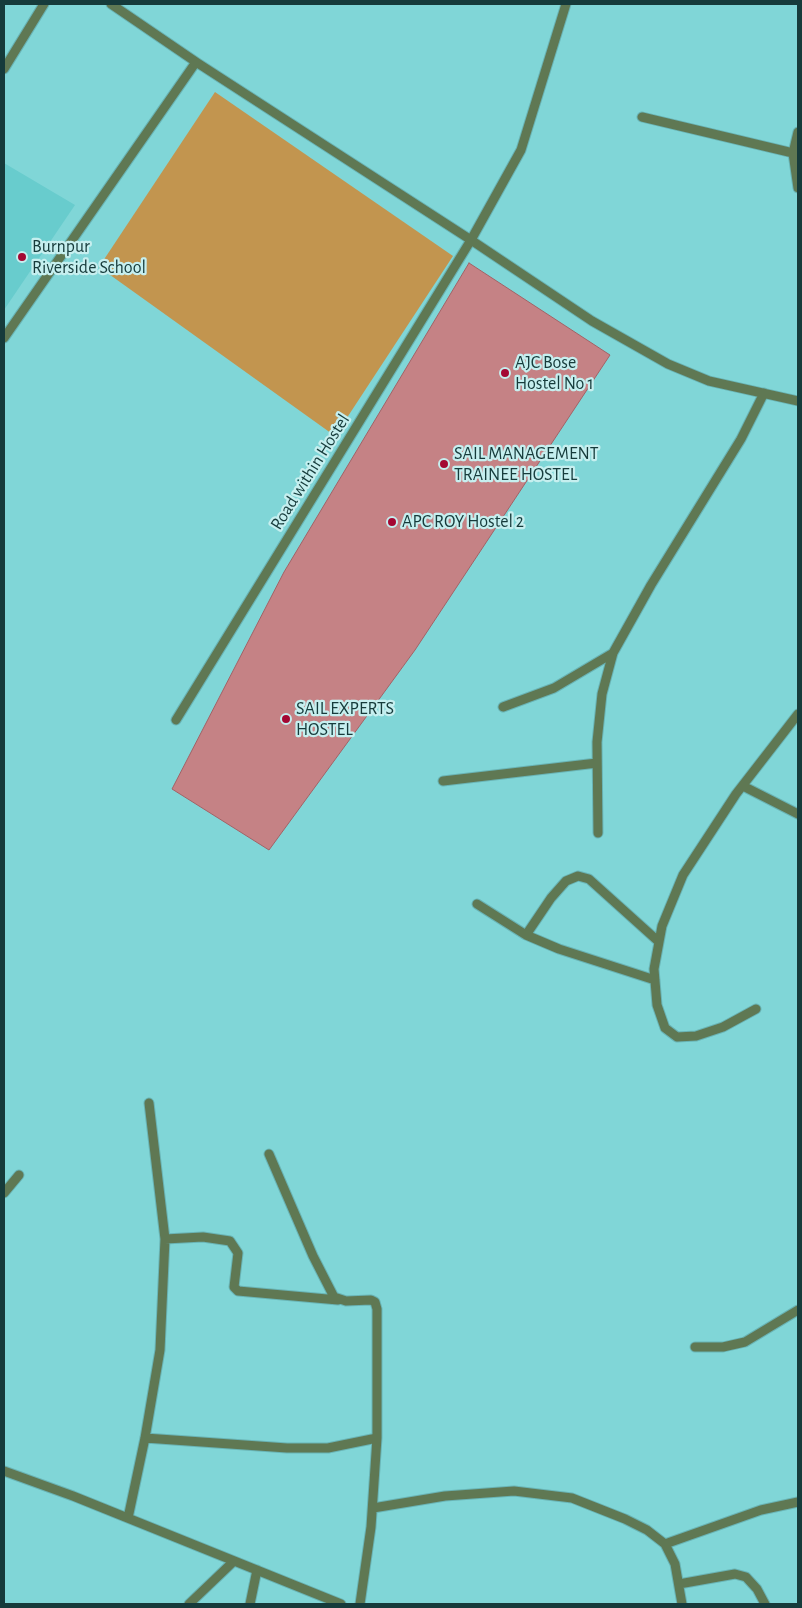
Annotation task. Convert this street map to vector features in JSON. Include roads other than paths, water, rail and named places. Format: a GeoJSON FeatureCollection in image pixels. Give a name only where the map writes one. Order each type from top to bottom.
{"type":"FeatureCollection","features":[{"type":"Feature","properties":{"kind":"street"},"geometry":{"type":"LineString","coordinates":[[4,68],[44,4]]}},
{"type":"Feature","properties":{"kind":"street"},"geometry":{"type":"LineString","coordinates":[[111,4],[196,62],[471,240],[592,321],[668,364],[709,381],[798,401]]}},
{"type":"Feature","properties":{"kind":"street","name":"Road within Hostel"},"geometry":{"type":"LineString","coordinates":[[176,720],[471,240],[521,150],[566,4]]}},
{"type":"Feature","properties":{"kind":"street"},"geometry":{"type":"LineString","coordinates":[[4,338],[196,62]]}},
{"type":"Feature","properties":{"kind":"street"},"geometry":{"type":"LineString","coordinates":[[642,117],[793,153]]}},
{"type":"Feature","properties":{"kind":"street"},"geometry":{"type":"LineString","coordinates":[[798,132],[793,153],[798,188]]}},
{"type":"Feature","properties":{"kind":"street"},"geometry":{"type":"LineString","coordinates":[[598,833],[597,742],[602,694],[613,653],[651,585],[741,439],[764,393]]}},
{"type":"Feature","properties":{"kind":"street"},"geometry":{"type":"LineString","coordinates":[[503,708],[554,688],[613,653]]}},
{"type":"Feature","properties":{"kind":"street"},"geometry":{"type":"LineString","coordinates":[[756,1009],[723,1027],[696,1036],[677,1037],[665,1028],[657,1005],[654,969],[662,926],[683,875],[743,786],[798,714]]}},
{"type":"Feature","properties":{"kind":"street"},"geometry":{"type":"LineString","coordinates":[[443,781],[597,763]]}},
{"type":"Feature","properties":{"kind":"street"},"geometry":{"type":"LineString","coordinates":[[743,786],[798,814]]}},
{"type":"Feature","properties":{"kind":"street"},"geometry":{"type":"LineString","coordinates":[[526,936],[551,898],[566,881],[578,876],[589,879],[659,942]]}},
{"type":"Feature","properties":{"kind":"street"},"geometry":{"type":"LineString","coordinates":[[477,904],[526,936],[559,949],[655,980]]}},
{"type":"Feature","properties":{"kind":"street"},"geometry":{"type":"LineString","coordinates":[[128,1518],[145,1438],[160,1350],[165,1239],[149,1103]]}},
{"type":"Feature","properties":{"kind":"street"},"geometry":{"type":"LineString","coordinates":[[269,1154],[313,1256],[334,1297],[338,1300]]}},
{"type":"Feature","properties":{"kind":"street"},"geometry":{"type":"LineString","coordinates":[[4,1193],[18,1175]]}},
{"type":"Feature","properties":{"kind":"street"},"geometry":{"type":"LineString","coordinates":[[165,1239],[203,1237],[230,1240],[238,1253],[234,1287],[238,1291],[338,1300],[370,1300],[374,1302],[377,1309],[377,1438],[372,1508],[360,1604]]}},
{"type":"Feature","properties":{"kind":"street"},"geometry":{"type":"LineString","coordinates":[[695,1347],[723,1347],[745,1342],[798,1310]]}},
{"type":"Feature","properties":{"kind":"street"},"geometry":{"type":"LineString","coordinates":[[145,1438],[295,1448],[328,1448],[377,1438]]}},
{"type":"Feature","properties":{"kind":"street"},"geometry":{"type":"LineString","coordinates":[[4,1471],[128,1518],[342,1604]]}},
{"type":"Feature","properties":{"kind":"street"},"geometry":{"type":"LineString","coordinates":[[372,1508],[445,1496],[514,1491],[572,1498],[625,1519],[647,1530],[665,1544],[675,1564],[682,1604]]}},
{"type":"Feature","properties":{"kind":"street"},"geometry":{"type":"LineString","coordinates":[[665,1544],[761,1510],[798,1502]]}},
{"type":"Feature","properties":{"kind":"street"},"geometry":{"type":"LineString","coordinates":[[189,1604],[234,1561]]}},
{"type":"Feature","properties":{"kind":"street"},"geometry":{"type":"LineString","coordinates":[[250,1604],[257,1570]]}},
{"type":"Feature","properties":{"kind":"street"},"geometry":{"type":"LineString","coordinates":[[679,1584],[735,1574],[746,1578],[757,1589],[765,1604]]}},
{"type":"Feature","properties":{"kind":"place","name":"Burnpur Riverside School"},"geometry":{"type":"Point","coordinates":[22,257]}},
{"type":"Feature","properties":{"kind":"place","name":"AJC Bose Hostel No 1"},"geometry":{"type":"Point","coordinates":[505,373]}},
{"type":"Feature","properties":{"kind":"place","name":"SAIL MANAGEMENT TRAINEE HOSTEL"},"geometry":{"type":"Point","coordinates":[444,464]}},
{"type":"Feature","properties":{"kind":"place","name":"APC ROY Hostel 2"},"geometry":{"type":"Point","coordinates":[392,522]}},
{"type":"Feature","properties":{"kind":"place","name":"SAIL EXPERTS HOSTEL"},"geometry":{"type":"Point","coordinates":[286,719]}}]}
